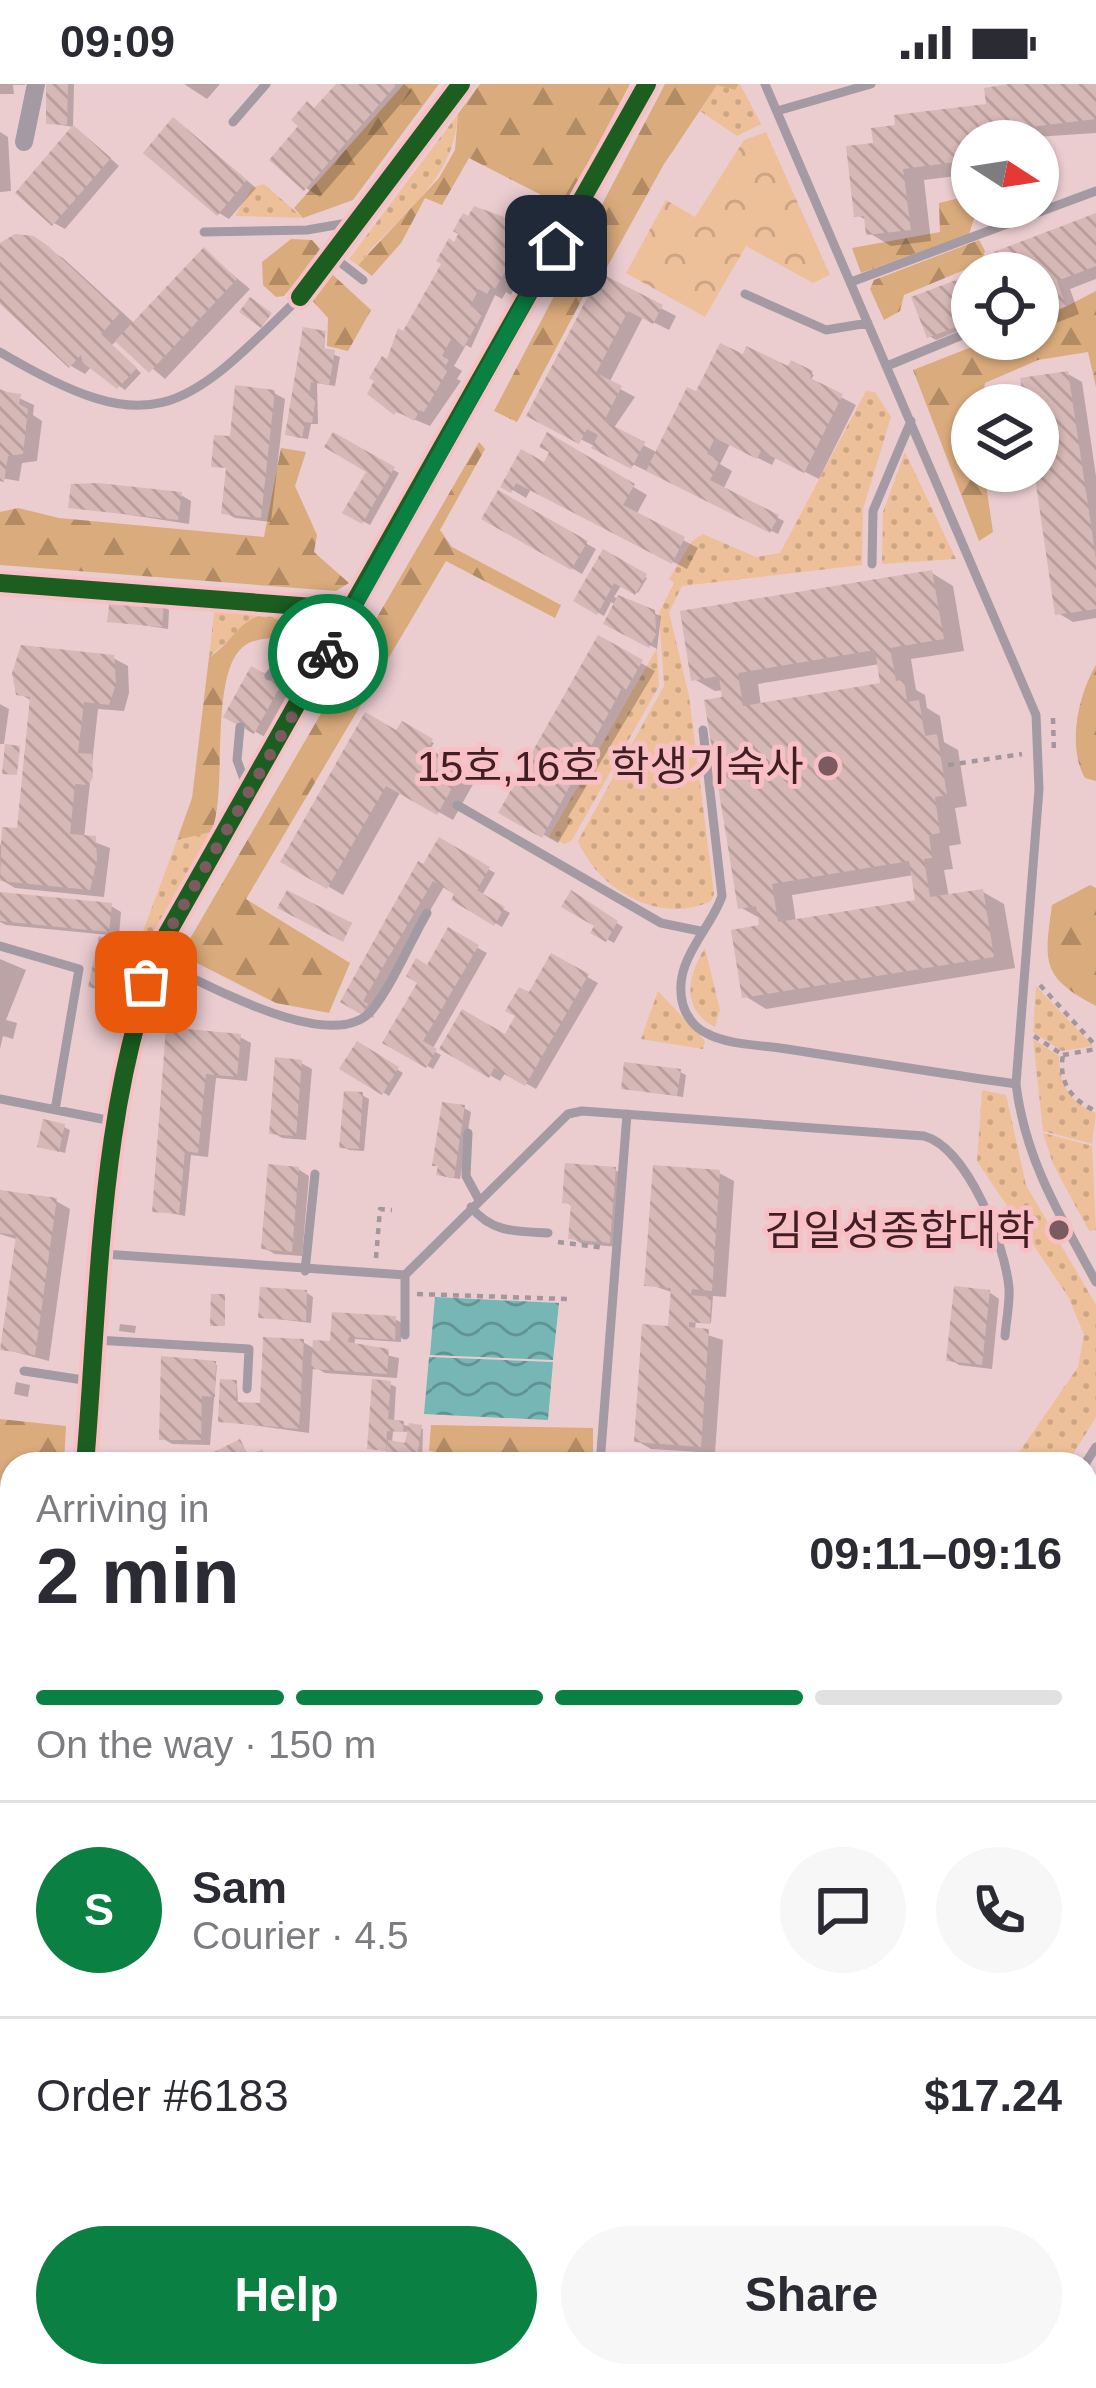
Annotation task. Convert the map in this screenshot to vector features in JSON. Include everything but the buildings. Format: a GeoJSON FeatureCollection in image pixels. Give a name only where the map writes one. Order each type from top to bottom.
{"type":"FeatureCollection","features":[{"type":"Feature","properties":{"kind":"street"},"geometry":{"type":"LineString","coordinates":[[24,142],[36,84]]}},
{"type":"Feature","properties":{"kind":"street"},"geometry":{"type":"LineString","coordinates":[[300,298],[461,84]]}},
{"type":"Feature","properties":{"kind":"street"},"geometry":{"type":"LineString","coordinates":[[87,1452],[117,1122],[128,1056],[155,961],[646,84]]}},
{"type":"Feature","properties":{"kind":"street"},"geometry":{"type":"LineString","coordinates":[[0,583],[353,610]]}},
{"type":"Feature","properties":{"kind":"lane"},"geometry":{"type":"LineString","coordinates":[[233,122],[266,84]]}},
{"type":"Feature","properties":{"kind":"lane"},"geometry":{"type":"LineString","coordinates":[[765,84],[1022,679],[1040,735],[1016,1084],[1022,1132],[1037,1174],[1096,1282]]}},
{"type":"Feature","properties":{"kind":"lane"},"geometry":{"type":"LineString","coordinates":[[777,111],[871,84]]}},
{"type":"Feature","properties":{"kind":"lane"},"geometry":{"type":"LineString","coordinates":[[851,282],[1096,191]]}},
{"type":"Feature","properties":{"kind":"lane"},"geometry":{"type":"LineString","coordinates":[[204,232],[307,230],[358,221]]}},
{"type":"Feature","properties":{"kind":"lane"},"geometry":{"type":"LineString","coordinates":[[332,256],[363,280]]}},
{"type":"Feature","properties":{"kind":"lane"},"geometry":{"type":"LineString","coordinates":[[746,294],[826,330],[868,322]]}},
{"type":"Feature","properties":{"kind":"lane"},"geometry":{"type":"LineString","coordinates":[[0,352],[66,392],[147,406],[186,397],[224,371],[300,298]]}},
{"type":"Feature","properties":{"kind":"lane"},"geometry":{"type":"LineString","coordinates":[[887,366],[951,340]]}},
{"type":"Feature","properties":{"kind":"lane"},"geometry":{"type":"LineString","coordinates":[[872,564],[873,511],[911,421]]}},
{"type":"Feature","properties":{"kind":"lane"},"geometry":{"type":"LineString","coordinates":[[269,676],[284,658],[328,653]]}},
{"type":"Feature","properties":{"kind":"lane"},"geometry":{"type":"LineString","coordinates":[[241,727],[237,760],[248,791]]}},
{"type":"Feature","properties":{"kind":"lane"},"geometry":{"type":"LineString","coordinates":[[703,730],[722,896],[716,914],[700,931],[682,980],[682,1004],[707,1035],[1016,1084]]}},
{"type":"Feature","properties":{"kind":"lane"},"geometry":{"type":"LineString","coordinates":[[457,806],[662,923],[700,931]]}},
{"type":"Feature","properties":{"kind":"lane"},"geometry":{"type":"LineString","coordinates":[[155,961],[289,1020],[328,1027],[352,1024],[370,1013],[427,913]]}},
{"type":"Feature","properties":{"kind":"lane"},"geometry":{"type":"LineString","coordinates":[[0,946],[79,969],[80,989],[55,1110]]}},
{"type":"Feature","properties":{"kind":"lane"},"geometry":{"type":"LineString","coordinates":[[0,1099],[117,1122]]}},
{"type":"Feature","properties":{"kind":"lane"},"geometry":{"type":"LineString","coordinates":[[104,1254],[405,1275],[568,1114],[627,1114],[938,1140],[951,1148],[971,1181],[995,1235],[1009,1287],[1005,1336]]}},
{"type":"Feature","properties":{"kind":"lane"},"geometry":{"type":"LineString","coordinates":[[601,1452],[627,1114]]}},
{"type":"Feature","properties":{"kind":"lane"},"geometry":{"type":"LineString","coordinates":[[468,1133],[466,1176],[484,1224],[548,1233]]}},
{"type":"Feature","properties":{"kind":"lane"},"geometry":{"type":"LineString","coordinates":[[305,1271],[314,1174]]}},
{"type":"Feature","properties":{"kind":"lane"},"geometry":{"type":"LineString","coordinates":[[405,1275],[405,1335]]}},
{"type":"Feature","properties":{"kind":"lane"},"geometry":{"type":"LineString","coordinates":[[96,1340],[249,1349],[247,1389]]}},
{"type":"Feature","properties":{"kind":"lane"},"geometry":{"type":"LineString","coordinates":[[24,1371],[92,1381]]}},
{"type":"Feature","properties":{"kind":"path"},"geometry":{"type":"LineString","coordinates":[[1051,710],[1056,733],[1052,769]]}},
{"type":"Feature","properties":{"kind":"path"},"geometry":{"type":"LineString","coordinates":[[948,765],[1024,753]]}},
{"type":"Feature","properties":{"kind":"path"},"geometry":{"type":"LineString","coordinates":[[1029,1033],[1064,1055],[1096,1047],[1032,976],[1031,999]]}},
{"type":"Feature","properties":{"kind":"path"},"geometry":{"type":"LineString","coordinates":[[1029,1021],[1029,1054]]}},
{"type":"Feature","properties":{"kind":"path"},"geometry":{"type":"LineString","coordinates":[[1064,1055],[1061,1068],[1069,1091],[1096,1111]]}},
{"type":"Feature","properties":{"kind":"path"},"geometry":{"type":"LineString","coordinates":[[374,1276],[380,1209],[392,1210]]}},
{"type":"Feature","properties":{"kind":"path"},"geometry":{"type":"LineString","coordinates":[[548,1233],[561,1245],[616,1249]]}},
{"type":"Feature","properties":{"kind":"path"},"geometry":{"type":"LineString","coordinates":[[405,1294],[568,1299]]}},
{"type":"Feature","properties":{"kind":"green space"},"geometry":{"type":"Polygon","coordinates":[[[404,84],[439,84],[353,200],[303,218],[294,208],[404,84]]]}},
{"type":"Feature","properties":{"kind":"green space"},"geometry":{"type":"Polygon","coordinates":[[[480,84],[630,84],[565,207],[469,158],[442,205],[425,198],[401,243],[372,276],[358,265],[439,178],[455,150],[458,114],[480,84]]]}},
{"type":"Feature","properties":{"kind":"green space"},"geometry":{"type":"Polygon","coordinates":[[[665,84],[739,84],[735,90],[717,85],[664,164],[606,269],[599,267],[517,422],[494,411],[665,84]]]}},
{"type":"Feature","properties":{"kind":"green space"},"geometry":{"type":"Polygon","coordinates":[[[717,84],[734,90],[740,84],[761,124],[737,136],[700,111],[717,84]]]}},
{"type":"Feature","properties":{"kind":"green space"},"geometry":{"type":"Polygon","coordinates":[[[458,114],[454,139],[435,179],[358,265],[349,259],[458,114]]]}},
{"type":"Feature","properties":{"kind":"green space"},"geometry":{"type":"Polygon","coordinates":[[[766,132],[830,275],[813,283],[746,246],[705,317],[626,273],[666,200],[695,217],[744,140],[766,132]]]}},
{"type":"Feature","properties":{"kind":"green space"},"geometry":{"type":"Polygon","coordinates":[[[264,184],[303,218],[235,216],[252,188],[264,184]]]}},
{"type":"Feature","properties":{"kind":"green space"},"geometry":{"type":"Polygon","coordinates":[[[951,200],[951,228],[971,228],[969,234],[861,273],[852,248],[940,232],[939,203],[951,200]]]}},
{"type":"Feature","properties":{"kind":"green space"},"geometry":{"type":"Polygon","coordinates":[[[291,239],[312,240],[322,251],[284,296],[276,297],[263,285],[262,262],[291,239]]]}},
{"type":"Feature","properties":{"kind":"green space"},"geometry":{"type":"Polygon","coordinates":[[[979,240],[985,251],[951,252],[951,275],[904,295],[900,311],[884,320],[870,289],[874,280],[979,240]]]}},
{"type":"Feature","properties":{"kind":"green space"},"geometry":{"type":"Polygon","coordinates":[[[332,274],[371,310],[348,351],[327,346],[328,318],[311,299],[332,274]]]}},
{"type":"Feature","properties":{"kind":"green space"},"geometry":{"type":"Polygon","coordinates":[[[1096,291],[1096,387],[1088,352],[1059,357],[1059,310],[1096,291]]]}},
{"type":"Feature","properties":{"kind":"green space"},"geometry":{"type":"Polygon","coordinates":[[[951,355],[951,360],[1038,360],[985,384],[951,384],[951,468],[913,370],[951,355]]]}},
{"type":"Feature","properties":{"kind":"green space"},"geometry":{"type":"Polygon","coordinates":[[[866,391],[875,392],[891,417],[863,509],[862,565],[682,586],[669,612],[689,696],[714,894],[711,901],[672,909],[634,899],[601,875],[578,841],[664,686],[659,613],[674,583],[669,579],[692,541],[703,534],[756,557],[780,553],[866,391]]]}},
{"type":"Feature","properties":{"kind":"green space"},"geometry":{"type":"Polygon","coordinates":[[[479,442],[485,449],[440,530],[452,547],[561,605],[555,618],[446,561],[246,899],[350,963],[329,1013],[276,1003],[187,958],[184,949],[479,442]]]}},
{"type":"Feature","properties":{"kind":"green space"},"geometry":{"type":"Polygon","coordinates":[[[281,448],[306,452],[295,486],[317,535],[314,552],[349,583],[336,591],[0,565],[0,512],[18,508],[59,518],[264,537],[281,448]]]}},
{"type":"Feature","properties":{"kind":"green space"},"geometry":{"type":"Polygon","coordinates":[[[905,452],[956,559],[882,564],[883,512],[905,452]]]}},
{"type":"Feature","properties":{"kind":"green space"},"geometry":{"type":"Polygon","coordinates":[[[960,492],[987,492],[993,532],[979,541],[960,492]]]}},
{"type":"Feature","properties":{"kind":"green space"},"geometry":{"type":"Polygon","coordinates":[[[215,604],[322,616],[327,621],[325,628],[257,616],[209,657],[215,604]]]}},
{"type":"Feature","properties":{"kind":"green space"},"geometry":{"type":"Polygon","coordinates":[[[258,616],[325,628],[317,636],[251,642],[237,654],[223,700],[219,788],[211,832],[177,840],[192,798],[209,657],[258,616]]]}},
{"type":"Feature","properties":{"kind":"green space"},"geometry":{"type":"Polygon","coordinates":[[[657,648],[659,686],[572,840],[565,844],[549,837],[657,648]]]}},
{"type":"Feature","properties":{"kind":"green space"},"geometry":{"type":"Polygon","coordinates":[[[1096,665],[1096,781],[1085,778],[1076,737],[1084,691],[1096,665]]]}},
{"type":"Feature","properties":{"kind":"green space"},"geometry":{"type":"Polygon","coordinates":[[[211,832],[151,944],[139,942],[177,840],[211,832]]]}},
{"type":"Feature","properties":{"kind":"green space"},"geometry":{"type":"Polygon","coordinates":[[[1090,885],[1096,888],[1096,1006],[1056,977],[1048,955],[1052,905],[1090,885]]]}},
{"type":"Feature","properties":{"kind":"green space"},"geometry":{"type":"Polygon","coordinates":[[[705,948],[720,1010],[715,1027],[697,1011],[690,992],[705,948]]]}},
{"type":"Feature","properties":{"kind":"green space"},"geometry":{"type":"Polygon","coordinates":[[[1036,986],[1093,1046],[1062,1051],[1033,1032],[1036,986]]]}},
{"type":"Feature","properties":{"kind":"green space"},"geometry":{"type":"Polygon","coordinates":[[[658,991],[705,1041],[703,1049],[641,1039],[658,991]]]}},
{"type":"Feature","properties":{"kind":"green space"},"geometry":{"type":"Polygon","coordinates":[[[1033,1039],[1059,1056],[1067,1091],[1096,1113],[1092,1144],[1043,1131],[1033,1039]]]}},
{"type":"Feature","properties":{"kind":"green space"},"geometry":{"type":"Polygon","coordinates":[[[982,1090],[1006,1095],[1026,1185],[1096,1305],[1096,1417],[1074,1452],[1019,1452],[1078,1367],[1084,1335],[1069,1298],[977,1161],[982,1090]]]}},
{"type":"Feature","properties":{"kind":"green space"},"geometry":{"type":"Polygon","coordinates":[[[1043,1133],[1092,1146],[1096,1230],[1089,1231],[1053,1164],[1043,1133]]]}},
{"type":"Feature","properties":{"kind":"green space"},"geometry":{"type":"Polygon","coordinates":[[[0,1419],[66,1426],[65,1452],[0,1452],[0,1419]]]}},
{"type":"Feature","properties":{"kind":"green space"},"geometry":{"type":"Polygon","coordinates":[[[431,1425],[593,1428],[593,1452],[429,1451],[431,1425]]]}},
{"type":"Feature","properties":{"kind":"water"},"geometry":{"type":"Polygon","coordinates":[[[435,1297],[559,1303],[553,1360],[430,1355],[435,1297]]]}},
{"type":"Feature","properties":{"kind":"water"},"geometry":{"type":"Polygon","coordinates":[[[429,1357],[553,1362],[548,1420],[424,1414],[429,1357]]]}},
{"type":"Feature","properties":{"kind":"cycle path"},"geometry":{"type":"LineString","coordinates":[[300,297],[461,84]]}},
{"type":"Feature","properties":{"kind":"cycle path"},"geometry":{"type":"LineString","coordinates":[[86,1452],[99,1263],[115,1126],[144,995],[167,934],[647,84]]}},
{"type":"Feature","properties":{"kind":"cycle path"},"geometry":{"type":"LineString","coordinates":[[0,583],[353,610]]}},
{"type":"Feature","properties":{"kind":"way so far"},"geometry":{"type":"LineString","coordinates":[[146,982],[167,934],[328,654]]}},
{"type":"Feature","properties":{"kind":"place","name":"15호,16호 학생기숙사"},"geometry":{"type":"Point","coordinates":[828,766]}},
{"type":"Feature","properties":{"kind":"place","name":"김일성종합대학"},"geometry":{"type":"Point","coordinates":[1059,1230]}},
{"type":"Feature","properties":{"kind":"route"},"geometry":{"type":"LineString","coordinates":[[328,654],[556,246]]}}]}
